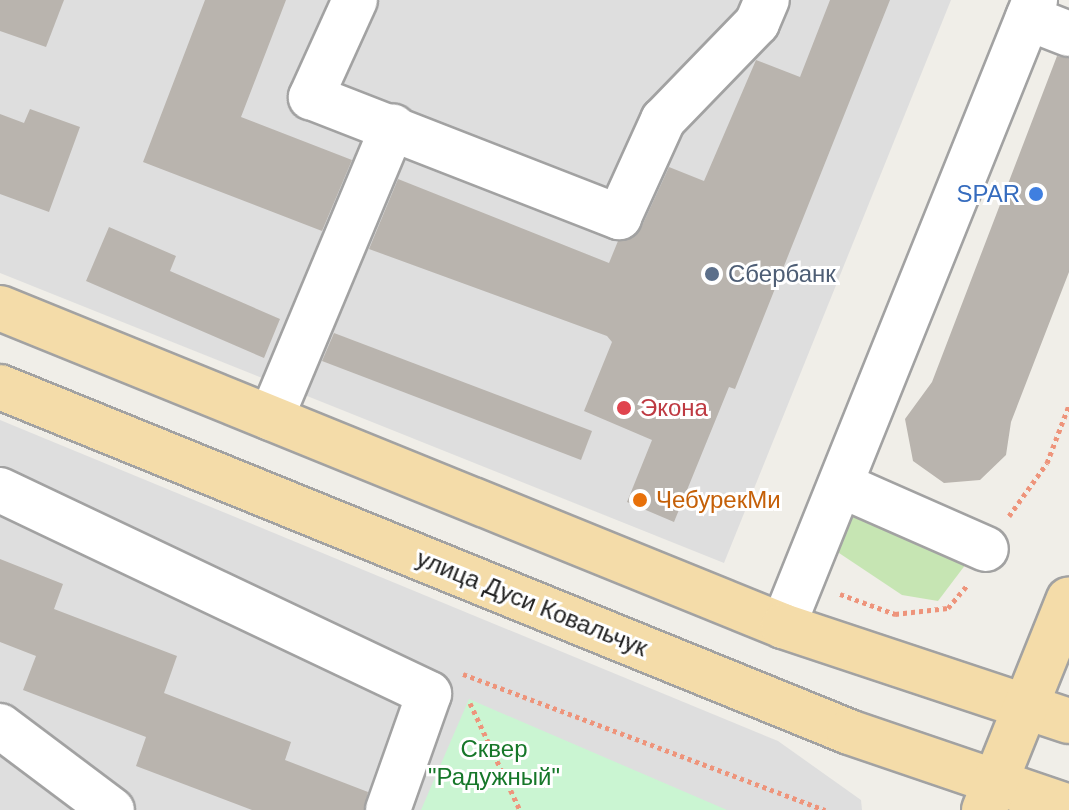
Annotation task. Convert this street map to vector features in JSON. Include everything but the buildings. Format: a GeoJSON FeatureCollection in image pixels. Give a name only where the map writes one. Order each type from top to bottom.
{"type":"FeatureCollection","features":[{"type":"Feature","properties":{"kind":"main road"},"geometry":{"type":"LineString","coordinates":[[0,308],[783,626],[1069,721]]}},
{"type":"Feature","properties":{"kind":"main road","name":"улица Дуси Ковальчук"},"geometry":{"type":"LineString","coordinates":[[0,387],[849,732],[990,795],[1069,807]]}},
{"type":"Feature","properties":{"kind":"main road"},"geometry":{"type":"LineString","coordinates":[[990,795],[1023,704],[1069,599]]}},
{"type":"Feature","properties":{"kind":"lane"},"geometry":{"type":"LineString","coordinates":[[355,0],[311,97],[619,217],[663,120],[757,23],[767,0]]}},
{"type":"Feature","properties":{"kind":"lane"},"geometry":{"type":"LineString","coordinates":[[783,626],[807,576],[1032,9],[1069,34]]}},
{"type":"Feature","properties":{"kind":"lane"},"geometry":{"type":"LineString","coordinates":[[271,418],[393,127]]}},
{"type":"Feature","properties":{"kind":"lane"},"geometry":{"type":"LineString","coordinates":[[843,486],[986,549]]}},
{"type":"Feature","properties":{"kind":"lane"},"geometry":{"type":"LineString","coordinates":[[0,490],[429,694],[388,810]]}},
{"type":"Feature","properties":{"kind":"lane"},"geometry":{"type":"LineString","coordinates":[[0,726],[112,810]]}},
{"type":"Feature","properties":{"kind":"path"},"geometry":{"type":"LineString","coordinates":[[807,576],[895,614],[948,608],[1047,463],[1069,405]]}},
{"type":"Feature","properties":{"kind":"path"},"geometry":{"type":"LineString","coordinates":[[429,694],[470,671]]}},
{"type":"Feature","properties":{"kind":"path"},"geometry":{"type":"LineString","coordinates":[[470,671],[469,699],[520,810]]}},
{"type":"Feature","properties":{"kind":"path"},"geometry":{"type":"LineString","coordinates":[[470,671],[825,810]]}},
{"type":"Feature","properties":{"kind":"shaded area"},"geometry":{"type":"Polygon","coordinates":[[[0,0],[951,0],[724,563],[0,273],[0,0]]]}},
{"type":"Feature","properties":{"kind":"shaded area"},"geometry":{"type":"Polygon","coordinates":[[[0,420],[778,741],[861,800],[862,810],[0,810],[0,420]]]}},
{"type":"Feature","properties":{"kind":"green space"},"geometry":{"type":"Polygon","coordinates":[[[849,509],[966,564],[938,601],[902,595],[836,551],[849,509]]]}},
{"type":"Feature","properties":{"kind":"green space","name":"Сквер \"Радужный\""},"geometry":{"type":"Polygon","coordinates":[[[469,699],[727,810],[421,810],[469,699]]]}},
{"type":"Feature","properties":{"kind":"place","name":"SPAR"},"geometry":{"type":"Point","coordinates":[1036,194]}},
{"type":"Feature","properties":{"kind":"place","name":"Сбербанк"},"geometry":{"type":"Point","coordinates":[712,274]}},
{"type":"Feature","properties":{"kind":"place","name":"Экона"},"geometry":{"type":"Point","coordinates":[624,408]}},
{"type":"Feature","properties":{"kind":"place","name":"ЧебурекМи"},"geometry":{"type":"Point","coordinates":[640,500]}}]}
